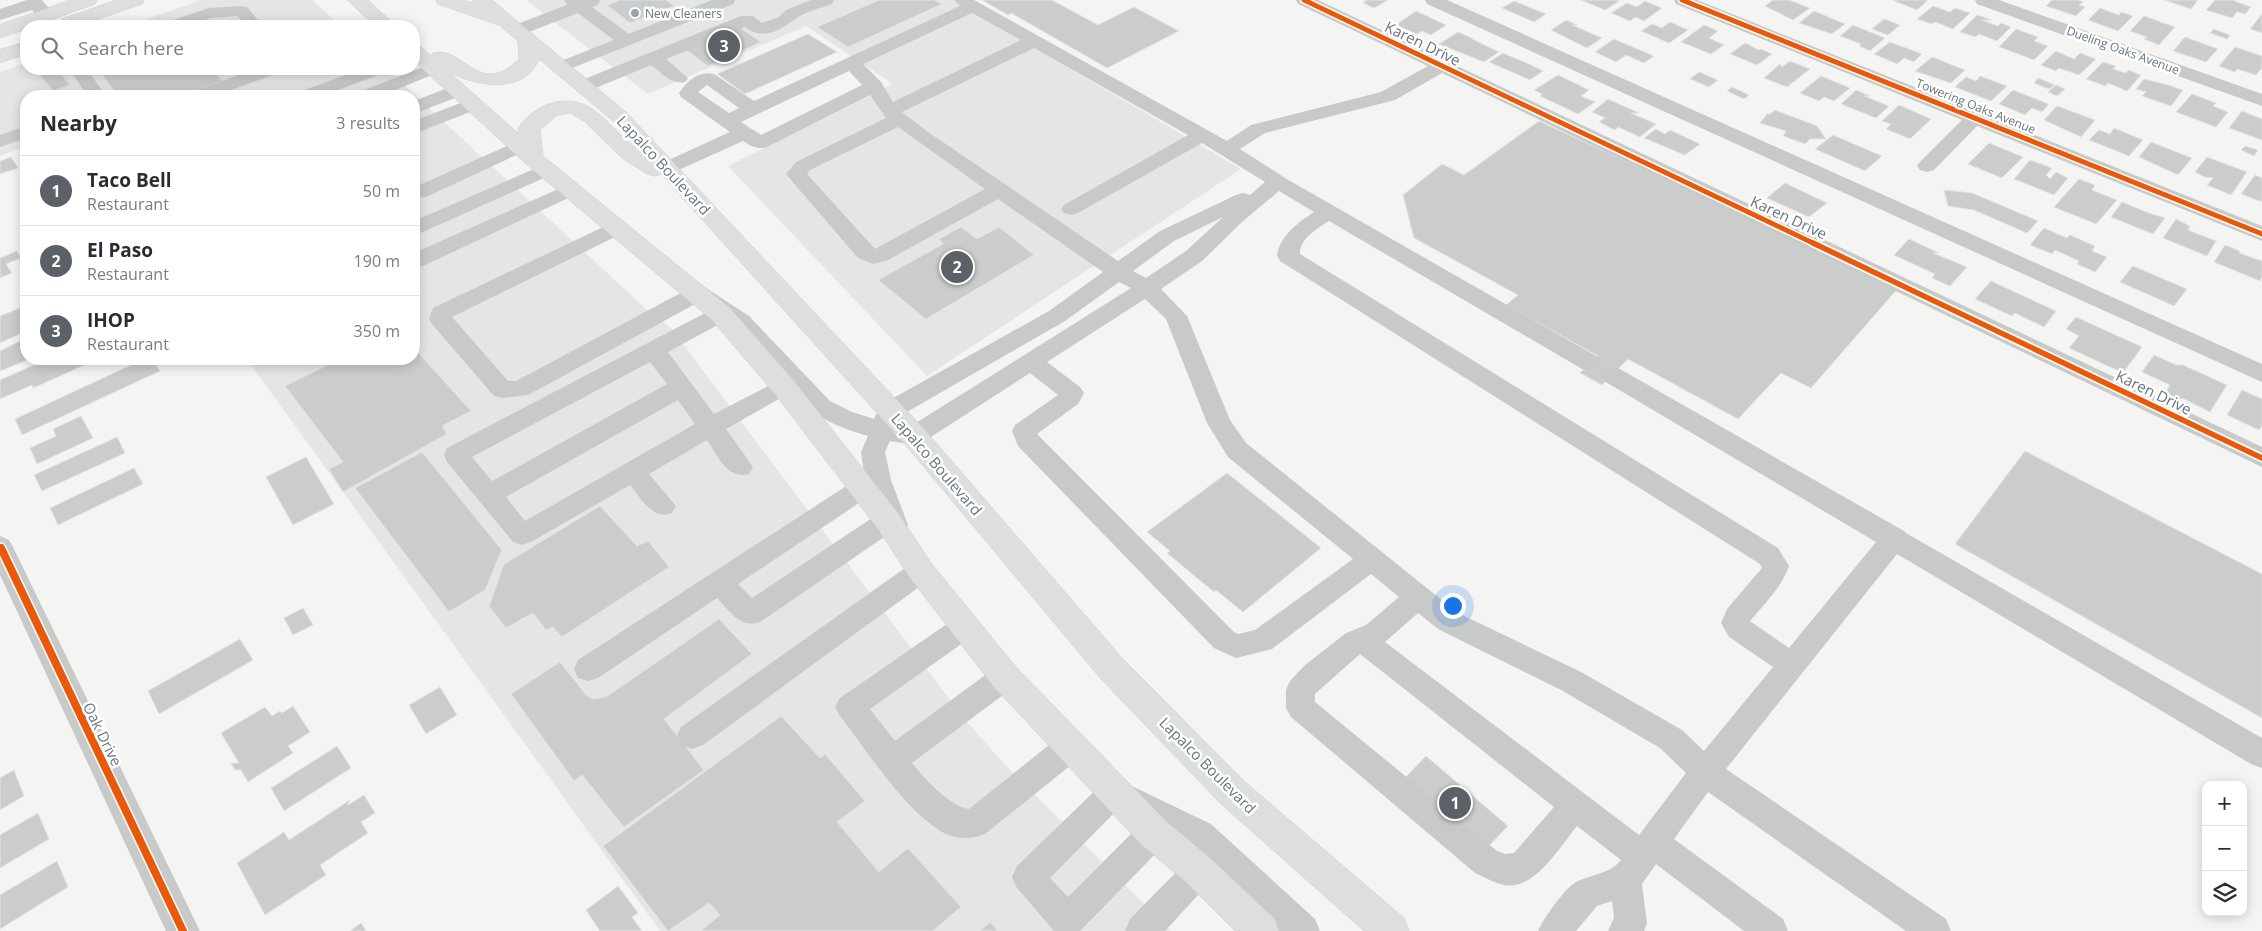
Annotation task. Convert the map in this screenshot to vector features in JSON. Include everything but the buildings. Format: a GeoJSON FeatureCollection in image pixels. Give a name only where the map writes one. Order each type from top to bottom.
{"type":"FeatureCollection","features":[{"type":"Feature","properties":{"kind":"main road"},"geometry":{"type":"LineString","coordinates":[[0,32],[38,6],[88,0]]}},
{"type":"Feature","properties":{"kind":"main road"},"geometry":{"type":"LineString","coordinates":[[78,20],[135,0]]}},
{"type":"Feature","properties":{"kind":"main road"},"geometry":{"type":"LineString","coordinates":[[102,20],[157,0]]}},
{"type":"Feature","properties":{"kind":"main road"},"geometry":{"type":"LineString","coordinates":[[356,0],[379,20]]}},
{"type":"Feature","properties":{"kind":"main road"},"geometry":{"type":"LineString","coordinates":[[420,55],[484,80],[500,79],[514,74],[529,60],[518,30],[445,0]]}},
{"type":"Feature","properties":{"kind":"main road","name":"Lapalco Boulevard"},"geometry":{"type":"LineString","coordinates":[[481,0],[620,117],[684,186],[886,420],[914,436],[1112,669],[1232,792],[1391,931]]}},
{"type":"Feature","properties":{"kind":"main road"},"geometry":{"type":"LineString","coordinates":[[2,56],[20,46]]}},
{"type":"Feature","properties":{"kind":"main road"},"geometry":{"type":"LineString","coordinates":[[2,56],[20,50]]}},
{"type":"Feature","properties":{"kind":"main road"},"geometry":{"type":"LineString","coordinates":[[420,56],[533,157],[721,314],[784,387],[863,488],[896,532],[921,571],[1005,678],[1154,833],[1198,871],[1261,931]]}},
{"type":"Feature","properties":{"kind":"main road"},"geometry":{"type":"LineString","coordinates":[[533,157],[529,128],[550,111],[563,107],[581,109],[596,120],[622,149],[684,186]]}},
{"type":"Feature","properties":{"kind":"street"},"geometry":{"type":"LineString","coordinates":[[682,0],[699,12]]}},
{"type":"Feature","properties":{"kind":"street"},"geometry":{"type":"LineString","coordinates":[[562,67],[727,0]]}},
{"type":"Feature","properties":{"kind":"street"},"geometry":{"type":"LineString","coordinates":[[584,86],[747,20],[760,30],[785,21],[792,14],[826,0]]}},
{"type":"Feature","properties":{"kind":"street","name":"Karen Drive"},"geometry":{"type":"LineString","coordinates":[[1304,0],[1898,282],[2262,458]]}},
{"type":"Feature","properties":{"kind":"street"},"geometry":{"type":"LineString","coordinates":[[1433,0],[2262,374]]}},
{"type":"Feature","properties":{"kind":"street","name":"Towering Oaks Avenue"},"geometry":{"type":"LineString","coordinates":[[1682,0],[2262,234]]}},
{"type":"Feature","properties":{"kind":"street","name":"Dueling Oaks Avenue"},"geometry":{"type":"LineString","coordinates":[[1983,0],[2262,100]]}},
{"type":"Feature","properties":{"kind":"street"},"geometry":{"type":"LineString","coordinates":[[518,30],[582,2],[627,41]]}},
{"type":"Feature","properties":{"kind":"street"},"geometry":{"type":"LineString","coordinates":[[727,121],[852,64],[968,3],[1227,149],[1278,182],[1895,538],[2262,754]]}},
{"type":"Feature","properties":{"kind":"street"},"geometry":{"type":"LineString","coordinates":[[0,15],[38,6]]}},
{"type":"Feature","properties":{"kind":"street"},"geometry":{"type":"LineString","coordinates":[[190,20],[210,13],[241,11],[249,20]]}},
{"type":"Feature","properties":{"kind":"street"},"geometry":{"type":"LineString","coordinates":[[999,190],[880,255],[873,257],[866,253],[796,174],[803,166],[894,115],[1034,41]]}},
{"type":"Feature","properties":{"kind":"street"},"geometry":{"type":"LineString","coordinates":[[653,58],[679,78]]}},
{"type":"Feature","properties":{"kind":"street"},"geometry":{"type":"LineString","coordinates":[[852,64],[874,86],[894,115],[1118,272],[1147,288],[1176,316],[1219,423],[1237,450],[1448,621],[1571,681],[1671,739],[1705,772],[1934,931]]}},
{"type":"Feature","properties":{"kind":"street"},"geometry":{"type":"LineString","coordinates":[[1227,149],[1258,129],[1388,96],[1442,66]]}},
{"type":"Feature","properties":{"kind":"street"},"geometry":{"type":"LineString","coordinates":[[82,75],[93,90]]}},
{"type":"Feature","properties":{"kind":"street"},"geometry":{"type":"LineString","coordinates":[[214,90],[256,75]]}},
{"type":"Feature","properties":{"kind":"street"},"geometry":{"type":"LineString","coordinates":[[322,90],[362,75]]}},
{"type":"Feature","properties":{"kind":"street"},"geometry":{"type":"LineString","coordinates":[[373,90],[392,75]]}},
{"type":"Feature","properties":{"kind":"street"},"geometry":{"type":"LineString","coordinates":[[753,109],[708,78],[692,85],[688,93],[760,143],[874,86]]}},
{"type":"Feature","properties":{"kind":"street"},"geometry":{"type":"LineString","coordinates":[[420,107],[466,97]]}},
{"type":"Feature","properties":{"kind":"street"},"geometry":{"type":"LineString","coordinates":[[420,124],[466,97]]}},
{"type":"Feature","properties":{"kind":"street"},"geometry":{"type":"LineString","coordinates":[[1927,166],[1974,118]]}},
{"type":"Feature","properties":{"kind":"street"},"geometry":{"type":"LineString","coordinates":[[668,168],[744,133]]}},
{"type":"Feature","properties":{"kind":"street"},"geometry":{"type":"LineString","coordinates":[[0,141],[20,134]]}},
{"type":"Feature","properties":{"kind":"street"},"geometry":{"type":"LineString","coordinates":[[1071,209],[1201,135]]}},
{"type":"Feature","properties":{"kind":"street"},"geometry":{"type":"LineString","coordinates":[[420,190],[469,171],[533,157]]}},
{"type":"Feature","properties":{"kind":"street"},"geometry":{"type":"LineString","coordinates":[[420,226],[533,157]]}},
{"type":"Feature","properties":{"kind":"street"},"geometry":{"type":"LineString","coordinates":[[618,227],[441,313],[440,319],[502,390],[520,389],[698,293],[741,321],[822,407],[836,417],[866,427],[886,420],[1057,316],[1167,236],[1278,182]]}},
{"type":"Feature","properties":{"kind":"street"},"geometry":{"type":"LineString","coordinates":[[914,436],[1032,363],[1194,256],[1235,217],[1278,182]]}},
{"type":"Feature","properties":{"kind":"street"},"geometry":{"type":"LineString","coordinates":[[420,260],[572,189]]}},
{"type":"Feature","properties":{"kind":"street"},"geometry":{"type":"LineString","coordinates":[[1329,211],[1292,242],[1288,256],[1769,556],[1776,566],[1773,574],[1737,616],[1735,623],[1739,629],[1792,665]]}},
{"type":"Feature","properties":{"kind":"street"},"geometry":{"type":"LineString","coordinates":[[721,314],[456,455],[522,535],[710,426],[784,387]]}},
{"type":"Feature","properties":{"kind":"street"},"geometry":{"type":"LineString","coordinates":[[654,350],[740,468]]}},
{"type":"Feature","properties":{"kind":"street"},"geometry":{"type":"LineString","coordinates":[[1032,363],[1072,393],[1070,398],[1024,431],[1027,440],[1224,640],[1236,646],[1262,641],[1372,559]]}},
{"type":"Feature","properties":{"kind":"street"},"geometry":{"type":"LineString","coordinates":[[489,495],[681,387]]}},
{"type":"Feature","properties":{"kind":"street"},"geometry":{"type":"LineString","coordinates":[[719,582],[750,614],[896,532],[878,480],[873,452],[886,420]]}},
{"type":"Feature","properties":{"kind":"street"},"geometry":{"type":"LineString","coordinates":[[632,471],[663,506]]}},
{"type":"Feature","properties":{"kind":"street"},"geometry":{"type":"LineString","coordinates":[[588,669],[863,488]]}},
{"type":"Feature","properties":{"kind":"street"},"geometry":{"type":"LineString","coordinates":[[1555,931],[1586,894],[1640,860],[1705,772],[1895,538]]}},
{"type":"Feature","properties":{"kind":"street","name":"Oak Drive"},"geometry":{"type":"LineString","coordinates":[[0,547],[183,931]]}},
{"type":"Feature","properties":{"kind":"street"},"geometry":{"type":"LineString","coordinates":[[692,736],[921,571]]}},
{"type":"Feature","properties":{"kind":"street"},"geometry":{"type":"LineString","coordinates":[[1418,596],[1369,636],[1314,675],[1300,690],[1300,708],[1486,862],[1505,870],[1522,868],[1576,805]]}},
{"type":"Feature","properties":{"kind":"street"},"geometry":{"type":"LineString","coordinates":[[964,627],[850,707],[916,791],[955,822],[974,824],[1070,747]]}},
{"type":"Feature","properties":{"kind":"street"},"geometry":{"type":"LineString","coordinates":[[1369,636],[1576,805],[1640,860],[1771,931]]}},
{"type":"Feature","properties":{"kind":"street"},"geometry":{"type":"LineString","coordinates":[[892,760],[1005,678]]}},
{"type":"Feature","properties":{"kind":"street"},"geometry":{"type":"LineString","coordinates":[[1154,833],[1067,921],[1028,877],[1115,792],[1200,836],[1303,931]]}},
{"type":"Feature","properties":{"kind":"street"},"geometry":{"type":"LineString","coordinates":[[1625,931],[1631,923],[1640,860]]}},
{"type":"Feature","properties":{"kind":"street"},"geometry":{"type":"LineString","coordinates":[[1142,931],[1198,871]]}},
{"type":"Feature","properties":{"kind":"shaded area"},"geometry":{"type":"Polygon","coordinates":[[[201,0],[312,0],[334,20],[145,20],[201,0]]]}},
{"type":"Feature","properties":{"kind":"shaded area"},"geometry":{"type":"Polygon","coordinates":[[[526,0],[953,0],[1241,169],[927,376],[728,166],[893,84],[806,26],[648,94],[526,0]]]}},
{"type":"Feature","properties":{"kind":"shaded area"},"geometry":{"type":"Polygon","coordinates":[[[20,65],[20,75],[393,75],[410,90],[20,90],[20,148],[0,156],[0,72],[20,65]]]}},
{"type":"Feature","properties":{"kind":"shaded area"},"geometry":{"type":"Polygon","coordinates":[[[420,100],[645,308],[671,328],[965,720],[1009,769],[1171,931],[660,931],[251,365],[420,365],[420,100]]]}},
{"type":"Feature","properties":{"kind":"cycle path"},"geometry":{"type":"LineString","coordinates":[[1304,0],[2262,458]]}},
{"type":"Feature","properties":{"kind":"cycle path"},"geometry":{"type":"LineString","coordinates":[[1682,0],[2262,234]]}},
{"type":"Feature","properties":{"kind":"cycle path"},"geometry":{"type":"LineString","coordinates":[[0,547],[183,931]]}},
{"type":"Feature","properties":{"kind":"place","name":"New Cleaners"},"geometry":{"type":"Point","coordinates":[635,13]}},
{"type":"Feature","properties":{"kind":"place","name":"IHOP"},"geometry":{"type":"Point","coordinates":[724,46]}},
{"type":"Feature","properties":{"kind":"place","name":"El Paso"},"geometry":{"type":"Point","coordinates":[957,267]}},
{"type":"Feature","properties":{"kind":"place","name":"Taco Bell"},"geometry":{"type":"Point","coordinates":[1455,803]}}]}
